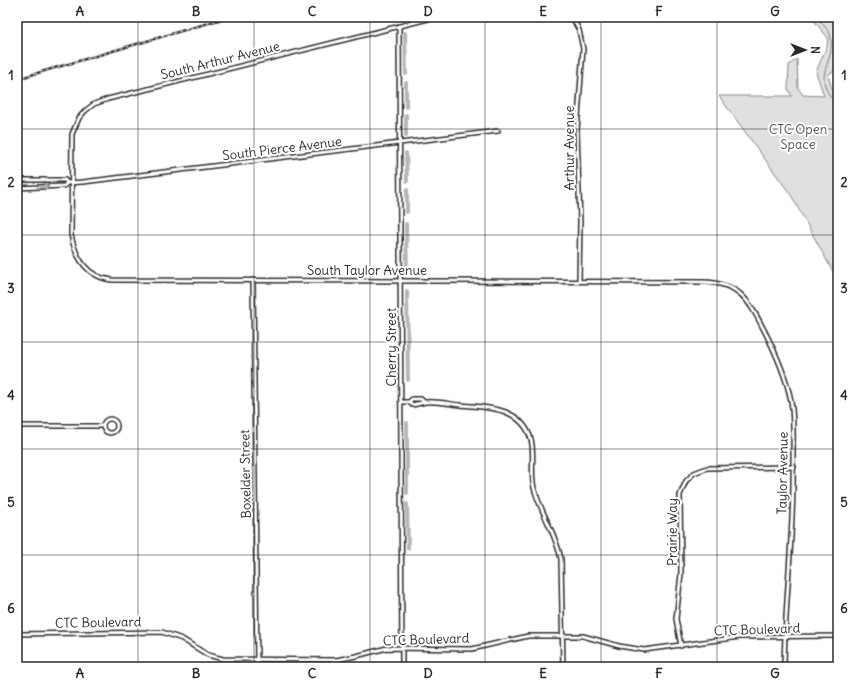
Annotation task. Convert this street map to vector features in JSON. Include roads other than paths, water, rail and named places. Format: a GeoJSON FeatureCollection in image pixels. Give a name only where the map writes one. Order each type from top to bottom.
{"type":"FeatureCollection","features":[{"type":"Feature","properties":{"kind":"street","name":"South Arthur Avenue"},"geometry":{"type":"LineString","coordinates":[[72,183],[71,143],[74,129],[79,118],[94,104],[121,95],[436,17]]}},
{"type":"Feature","properties":{"kind":"street","name":"Arthur Avenue"},"geometry":{"type":"LineString","coordinates":[[572,17],[579,30],[583,49],[577,131],[580,222],[579,281]]}},
{"type":"Feature","properties":{"kind":"street","name":"Cherry Street"},"geometry":{"type":"LineString","coordinates":[[399,26],[402,667]]}},
{"type":"Feature","properties":{"kind":"street","name":"South Pierce Avenue"},"geometry":{"type":"LineString","coordinates":[[17,180],[64,180],[67,183],[72,183],[498,131]]}},
{"type":"Feature","properties":{"kind":"street","name":"South Pierce Avenue"},"geometry":{"type":"LineString","coordinates":[[17,188],[64,186],[67,183]]}},
{"type":"Feature","properties":{"kind":"street","name":"South Taylor Avenue"},"geometry":{"type":"LineString","coordinates":[[72,183],[71,236],[74,251],[80,261],[96,275],[112,280],[712,282],[727,285],[738,292]]}},
{"type":"Feature","properties":{"kind":"street","name":"Boxelder Street"},"geometry":{"type":"LineString","coordinates":[[253,280],[257,667]]}},
{"type":"Feature","properties":{"kind":"street","name":"Taylor Avenue"},"geometry":{"type":"LineString","coordinates":[[738,292],[749,302],[772,346],[785,377],[791,403],[794,467],[784,667]]}},
{"type":"Feature","properties":{"kind":"street"},"geometry":{"type":"LineString","coordinates":[[409,402],[412,399],[421,399],[424,402],[494,408],[505,411],[516,417],[525,427],[531,440],[533,485],[537,499],[559,548],[561,559],[563,667]]}},
{"type":"Feature","properties":{"kind":"street"},"geometry":{"type":"LineString","coordinates":[[401,402],[409,402],[412,405],[421,404],[424,402]]}},
{"type":"Feature","properties":{"kind":"street"},"geometry":{"type":"LineString","coordinates":[[109,419],[115,421],[117,427],[115,431],[110,433],[106,432],[103,426],[104,422],[109,419]]}},
{"type":"Feature","properties":{"kind":"street"},"geometry":{"type":"LineString","coordinates":[[17,426],[103,426]]}},
{"type":"Feature","properties":{"kind":"street","name":"Prairie Way"},"geometry":{"type":"LineString","coordinates":[[681,646],[676,619],[681,574],[680,495],[686,481],[694,473],[707,468],[794,467]]}},
{"type":"Feature","properties":{"kind":"street","name":"CTC Boulevard"},"geometry":{"type":"LineString","coordinates":[[17,634],[162,632],[182,639],[208,655],[223,659],[336,660],[351,658],[387,648],[472,649],[524,636],[583,636],[640,650],[681,646],[727,638],[838,636]]}},
{"type":"Feature","properties":{"kind":"waterway"},"geometry":{"type":"LineString","coordinates":[[817,17],[830,34],[830,54],[824,77],[825,85],[829,94],[838,106]]}},
{"type":"Feature","properties":{"kind":"waterway"},"geometry":{"type":"LineString","coordinates":[[405,33],[406,74]]}},
{"type":"Feature","properties":{"kind":"waterway"},"geometry":{"type":"LineString","coordinates":[[406,83],[406,107]]}},
{"type":"Feature","properties":{"kind":"waterway"},"geometry":{"type":"LineString","coordinates":[[406,115],[406,136]]}},
{"type":"Feature","properties":{"kind":"waterway"},"geometry":{"type":"LineString","coordinates":[[406,153],[407,181]]}},
{"type":"Feature","properties":{"kind":"waterway"},"geometry":{"type":"LineString","coordinates":[[407,190],[407,212]]}},
{"type":"Feature","properties":{"kind":"waterway"},"geometry":{"type":"LineString","coordinates":[[406,224],[407,273]]}},
{"type":"Feature","properties":{"kind":"waterway"},"geometry":{"type":"LineString","coordinates":[[407,291],[408,380]]}},
{"type":"Feature","properties":{"kind":"waterway"},"geometry":{"type":"LineString","coordinates":[[407,423],[407,493]]}},
{"type":"Feature","properties":{"kind":"waterway"},"geometry":{"type":"LineString","coordinates":[[407,504],[408,548]]}},
{"type":"Feature","properties":{"kind":"railway"},"geometry":{"type":"LineString","coordinates":[[17,79],[229,17]]}},
{"type":"Feature","properties":{"kind":"park label","name":"CTC Open Space"},"geometry":{"type":"Point","coordinates":[798,136]}}]}
